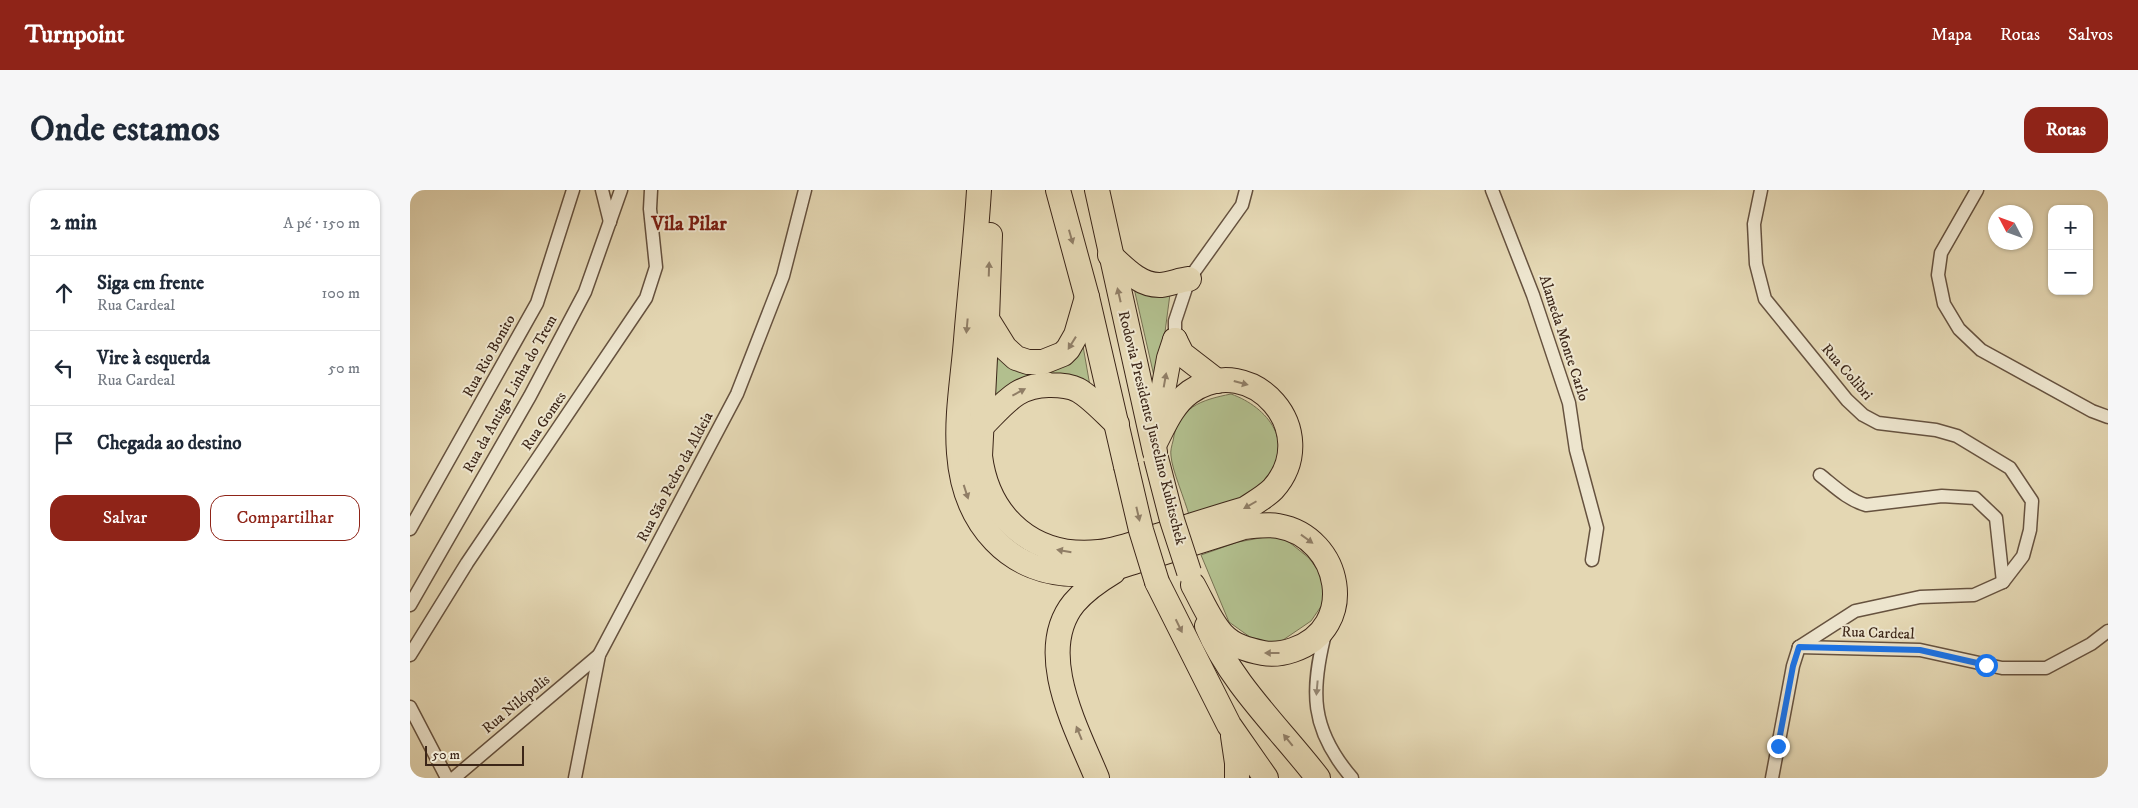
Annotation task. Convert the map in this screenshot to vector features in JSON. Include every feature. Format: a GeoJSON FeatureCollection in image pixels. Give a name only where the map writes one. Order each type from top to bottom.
{"type":"FeatureCollection","features":[{"type":"Feature","properties":{"kind":"highway"},"geometry":{"type":"LineString","coordinates":[[979,190],[958,426],[961,476],[968,499],[977,517],[997,543],[1015,558],[1033,567],[1055,574],[1084,574],[1121,566],[1244,527],[1265,525],[1287,528],[1308,539],[1324,553],[1332,574],[1335,600],[1328,623],[1316,638],[1290,651],[1267,654],[1238,646],[1222,634],[1191,578]]}},
{"type":"Feature","properties":{"kind":"highway"},"geometry":{"type":"LineString","coordinates":[[992,190],[983,425],[980,456],[987,486],[1003,516],[1014,528],[1039,543],[1064,552],[1089,553],[1113,550],[1244,509],[1272,490],[1283,474],[1290,456],[1291,446],[1289,428],[1271,400],[1258,389],[1231,380],[1217,381],[1191,392],[1180,402],[1170,414],[1155,452]]}},
{"type":"Feature","properties":{"kind":"highway","name":"Rodovia Presidente Juscelino Kubitschek"},"geometry":{"type":"LineString","coordinates":[[1058,190],[1088,297],[1141,530],[1157,582],[1229,725],[1266,778]]}},
{"type":"Feature","properties":{"kind":"highway","name":"Rodovia Presidente Juscelino Kubitschek"},"geometry":{"type":"LineString","coordinates":[[1097,190],[1110,255],[1172,520],[1208,628],[1221,655],[1318,778]]}},
{"type":"Feature","properties":{"kind":"highway"},"geometry":{"type":"LineString","coordinates":[[1110,255],[1127,272],[1140,280],[1153,284],[1162,285],[1189,279]]}},
{"type":"Feature","properties":{"kind":"highway"},"geometry":{"type":"LineString","coordinates":[[987,319],[1004,348],[1016,358],[1028,362],[1050,360],[1063,354],[1073,342],[1088,297]]}},
{"type":"Feature","properties":{"kind":"highway"},"geometry":{"type":"LineString","coordinates":[[1155,452],[1168,358],[1174,340]]}},
{"type":"Feature","properties":{"kind":"highway"},"geometry":{"type":"LineString","coordinates":[[1174,340],[1182,354],[1217,381]]}},
{"type":"Feature","properties":{"kind":"highway"},"geometry":{"type":"LineString","coordinates":[[983,425],[1012,396],[1029,387],[1041,385],[1068,386],[1079,391],[1117,424]]}},
{"type":"Feature","properties":{"kind":"highway"},"geometry":{"type":"LineString","coordinates":[[1097,778],[1062,690],[1057,644],[1063,622],[1073,604],[1090,587],[1121,566]]}},
{"type":"Feature","properties":{"kind":"highway"},"geometry":{"type":"LineString","coordinates":[[1229,725],[1236,750],[1238,778]]}},
{"type":"Feature","properties":{"kind":"street","name":"Rua Rio Bonito"},"geometry":{"type":"LineString","coordinates":[[410,528],[538,303],[572,190]]}},
{"type":"Feature","properties":{"kind":"street"},"geometry":{"type":"LineString","coordinates":[[602,190],[610,222]]}},
{"type":"Feature","properties":{"kind":"street","name":"Rua da Antiga Linha do Trem"},"geometry":{"type":"LineString","coordinates":[[410,606],[530,396],[585,292],[621,190]]}},
{"type":"Feature","properties":{"kind":"street","name":"Rua Gomes"},"geometry":{"type":"LineString","coordinates":[[410,655],[473,555],[646,298],[656,267],[650,209],[651,190]]}},
{"type":"Feature","properties":{"kind":"street","name":"Rua São Pedro da Aldeia"},"geometry":{"type":"LineString","coordinates":[[575,778],[599,655],[737,394],[783,276],[805,190]]}},
{"type":"Feature","properties":{"kind":"street"},"geometry":{"type":"LineString","coordinates":[[1174,340],[1175,321],[1189,279],[1242,205],[1246,190]]}},
{"type":"Feature","properties":{"kind":"street","name":"Alameda Monte Carlo"},"geometry":{"type":"LineString","coordinates":[[1492,190],[1533,295],[1569,403],[1576,450],[1597,528],[1592,560]]}},
{"type":"Feature","properties":{"kind":"street","name":"Rua Colibri"},"geometry":{"type":"LineString","coordinates":[[1762,190],[1754,224],[1756,264],[1765,299],[1847,400],[1863,415],[1878,423],[1936,430],[1957,436],[2010,468],[2032,501],[2030,530],[2023,556],[2003,582],[1974,595],[1920,597],[1855,611],[1799,647]]}},
{"type":"Feature","properties":{"kind":"street"},"geometry":{"type":"LineString","coordinates":[[1977,190],[1941,252],[1938,275],[1944,304],[1959,329],[1981,350],[2092,411],[2108,417]]}},
{"type":"Feature","properties":{"kind":"street"},"geometry":{"type":"LineString","coordinates":[[1820,475],[1845,495],[1858,503],[1866,505],[1942,496],[1958,495],[1975,498],[1996,518],[2003,582]]}},
{"type":"Feature","properties":{"kind":"street"},"geometry":{"type":"LineString","coordinates":[[1328,623],[1315,700],[1317,717],[1337,760],[1352,778]]}},
{"type":"Feature","properties":{"kind":"street","name":"Rua Cardeal"},"geometry":{"type":"LineString","coordinates":[[1799,647],[1920,650],[2002,668],[2046,668],[2090,644],[2108,631]]}},
{"type":"Feature","properties":{"kind":"street"},"geometry":{"type":"LineString","coordinates":[[1772,778],[1793,666],[1799,647]]}},
{"type":"Feature","properties":{"kind":"street","name":"Rua Nilópolis"},"geometry":{"type":"LineString","coordinates":[[454,778],[599,655]]}},
{"type":"Feature","properties":{"kind":"street"},"geometry":{"type":"LineString","coordinates":[[410,707],[447,778]]}},
{"type":"Feature","properties":{"kind":"green space"},"geometry":{"type":"Polygon","coordinates":[[[1134,288],[1170,294],[1158,385],[1156,385],[1134,288]]]}},
{"type":"Feature","properties":{"kind":"green space"},"geometry":{"type":"Polygon","coordinates":[[[996,346],[1012,363],[1083,346],[1090,386],[992,401],[996,346]]]}},
{"type":"Feature","properties":{"kind":"green space"},"geometry":{"type":"Polygon","coordinates":[[[1231,394],[1256,408],[1274,428],[1278,440],[1278,453],[1274,466],[1251,494],[1227,504],[1189,515],[1172,462],[1171,450],[1176,429],[1180,420],[1193,407],[1210,399],[1231,394]]]}},
{"type":"Feature","properties":{"kind":"green space"},"geometry":{"type":"Polygon","coordinates":[[[1271,536],[1284,538],[1309,558],[1321,574],[1324,590],[1322,605],[1311,621],[1283,640],[1268,642],[1250,637],[1229,622],[1201,555],[1238,542],[1271,536]]]}},
{"type":"Feature","properties":{"kind":"district","name":"Vila Pilar"},"geometry":{"type":"Point","coordinates":[689,224]}},
{"type":"Feature","properties":{"kind":"route"},"geometry":{"type":"LineString","coordinates":[[1778,746],[1793,666],[1799,647],[1920,650],[1986,665]]}}]}
